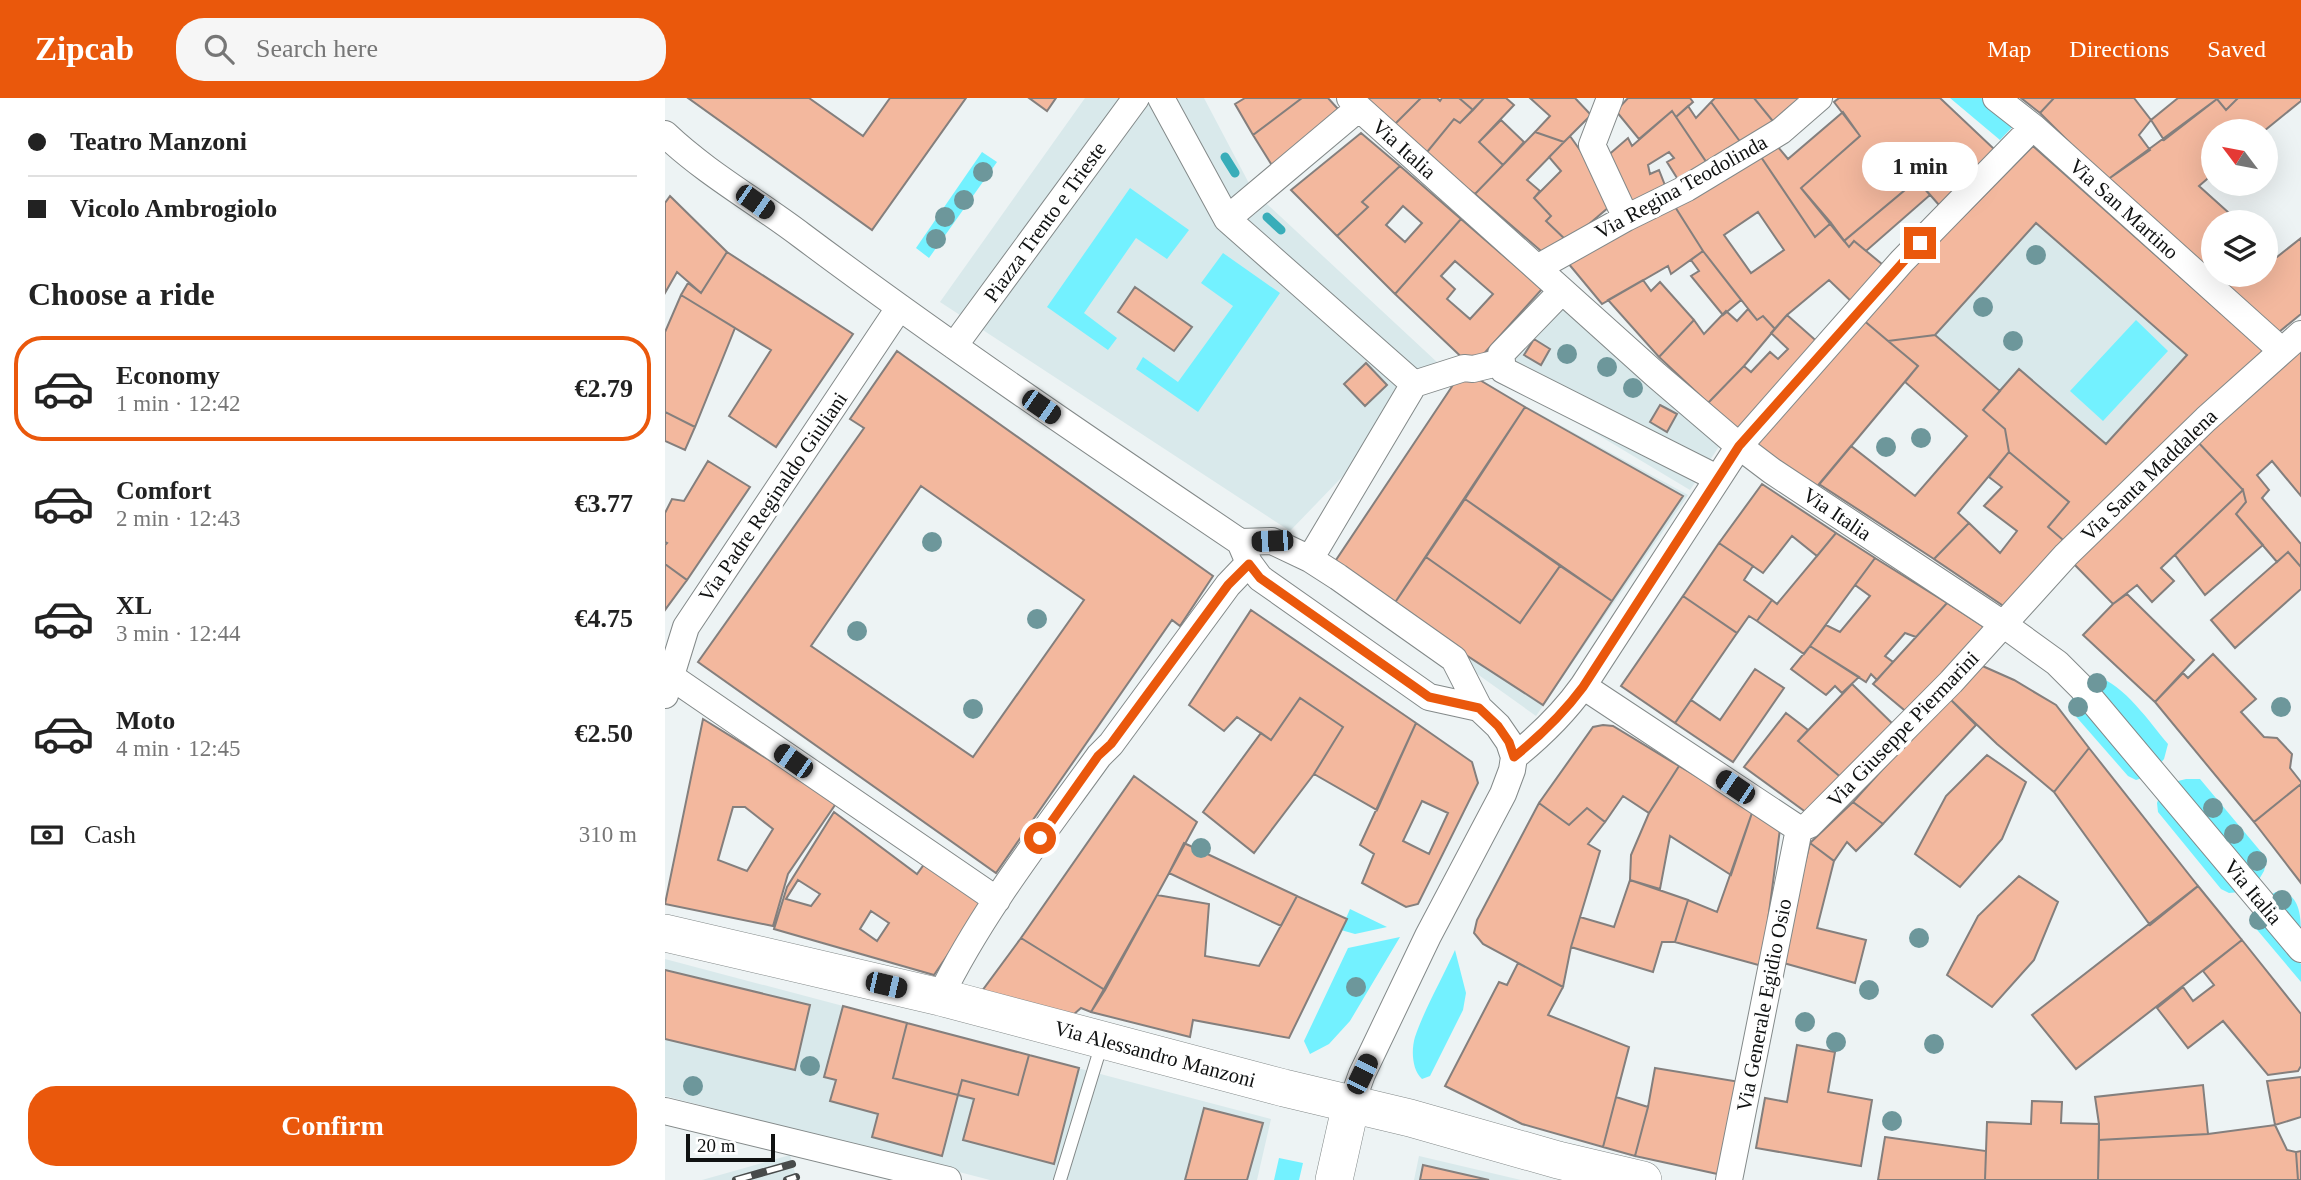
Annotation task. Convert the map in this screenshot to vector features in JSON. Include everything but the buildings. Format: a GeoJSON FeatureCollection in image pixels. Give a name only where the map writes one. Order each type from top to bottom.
{"type":"FeatureCollection","features":[{"type":"Feature","properties":{"kind":"street","name":"Piazza Trento e Trieste"},"geometry":{"type":"LineString","coordinates":[[954,346],[1136,98]]}},
{"type":"Feature","properties":{"kind":"street"},"geometry":{"type":"LineString","coordinates":[[1161,98],[1227,219],[1414,384]]}},
{"type":"Feature","properties":{"kind":"street","name":"Via Regina Teodolinda"},"geometry":{"type":"LineString","coordinates":[[1537,268],[1686,188],[1781,131],[1819,98]]}},
{"type":"Feature","properties":{"kind":"street","name":"Via San Martino"},"geometry":{"type":"LineString","coordinates":[[1996,98],[2291,342]]}},
{"type":"Feature","properties":{"kind":"street"},"geometry":{"type":"LineString","coordinates":[[1227,219],[1279,177],[1355,103]]}},
{"type":"Feature","properties":{"kind":"street","name":"Via Italia"},"geometry":{"type":"LineString","coordinates":[[1355,103],[1562,291],[1739,446],[2057,663],[2081,687],[2301,949]]}},
{"type":"Feature","properties":{"kind":"street"},"geometry":{"type":"LineString","coordinates":[[1601,103],[1592,145],[1626,218]]}},
{"type":"Feature","properties":{"kind":"street"},"geometry":{"type":"LineString","coordinates":[[1514,757],[1571,704],[1739,446],[1902,261],[2033,127]]}},
{"type":"Feature","properties":{"kind":"street"},"geometry":{"type":"LineString","coordinates":[[665,134],[691,157],[899,308],[1244,553],[1260,578],[1429,697],[1479,708]]}},
{"type":"Feature","properties":{"kind":"street"},"geometry":{"type":"LineString","coordinates":[[1483,368],[1501,354],[1562,291]]}},
{"type":"Feature","properties":{"kind":"street","name":"Via Padre Reginaldo Giuliani"},"geometry":{"type":"LineString","coordinates":[[667,685],[686,627],[899,308]]}},
{"type":"Feature","properties":{"kind":"street","name":"Via Santa Maddalena"},"geometry":{"type":"LineString","coordinates":[[2003,624],[2066,555],[2206,419],[2291,342]]}},
{"type":"Feature","properties":{"kind":"street"},"geometry":{"type":"LineString","coordinates":[[1310,559],[1414,384],[1483,368],[1503,370],[1717,478]]}},
{"type":"Feature","properties":{"kind":"street"},"geometry":{"type":"LineString","coordinates":[[940,997],[997,900],[1098,756],[1111,744],[1228,585],[1244,553],[1272,541],[1310,559],[1454,659],[1479,708],[1498,726],[1509,742],[1514,757],[1503,794],[1428,936],[1362,1074],[1351,1104],[1334,1180]]}},
{"type":"Feature","properties":{"kind":"street","name":"Via Giuseppe Piermarini"},"geometry":{"type":"LineString","coordinates":[[1799,829],[1809,825],[1818,816],[1951,682],[2003,624]]}},
{"type":"Feature","properties":{"kind":"street"},"geometry":{"type":"LineString","coordinates":[[667,685],[997,900]]}},
{"type":"Feature","properties":{"kind":"street"},"geometry":{"type":"LineString","coordinates":[[1583,687],[1799,829]]}},
{"type":"Feature","properties":{"kind":"street","name":"Via Generale Egidio Osio"},"geometry":{"type":"LineString","coordinates":[[1729,1180],[1799,829]]}},
{"type":"Feature","properties":{"kind":"street","name":"Via Alessandro Manzoni"},"geometry":{"type":"LineString","coordinates":[[665,933],[940,997],[1643,1180]]}},
{"type":"Feature","properties":{"kind":"street"},"geometry":{"type":"LineString","coordinates":[[665,1111],[948,1180]]}},
{"type":"Feature","properties":{"kind":"lane"},"geometry":{"type":"LineString","coordinates":[[1060,1180],[1103,1039]]}},
{"type":"Feature","properties":{"kind":"shaded area"},"geometry":{"type":"Polygon","coordinates":[[[1085,98],[1204,98],[1253,191],[1438,363],[1472,367],[1561,304],[1722,442],[1690,490],[1500,376],[1474,378],[1688,495],[1536,716],[1330,569],[1461,372],[1426,390],[1290,531],[940,302],[1085,98]]]}},
{"type":"Feature","properties":{"kind":"shaded area"},"geometry":{"type":"Polygon","coordinates":[[[1950,98],[1988,98],[2018,121],[2000,140],[1950,98]]]}},
{"type":"Feature","properties":{"kind":"shaded area"},"geometry":{"type":"Polygon","coordinates":[[[2033,146],[2267,354],[2070,546],[2009,452],[2000,391],[1935,335],[1862,319],[2033,146]]]}},
{"type":"Feature","properties":{"kind":"shaded area"},"geometry":{"type":"Polygon","coordinates":[[[982,152],[997,162],[929,258],[916,248],[982,152]]]}},
{"type":"Feature","properties":{"kind":"shaded area"},"geometry":{"type":"Polygon","coordinates":[[[1130,188],[1189,230],[1167,259],[1136,238],[1084,313],[1117,338],[1108,350],[1047,307],[1130,188]]]}},
{"type":"Feature","properties":{"kind":"shaded area"},"geometry":{"type":"Polygon","coordinates":[[[1223,253],[1280,293],[1198,412],[1136,369],[1143,357],[1178,382],[1233,306],[1201,283],[1223,253]]]}},
{"type":"Feature","properties":{"kind":"shaded area"},"geometry":{"type":"Polygon","coordinates":[[[2136,320],[2168,351],[2103,421],[2070,391],[2136,320]]]}},
{"type":"Feature","properties":{"kind":"shaded area"},"geometry":{"type":"Polygon","coordinates":[[[2097,677],[2117,687],[2168,744],[2164,759],[2159,765],[2088,679],[2097,677]]]}},
{"type":"Feature","properties":{"kind":"shaded area"},"geometry":{"type":"Polygon","coordinates":[[[2073,694],[2145,777],[2136,780],[2128,776],[2072,712],[2073,694]]]}},
{"type":"Feature","properties":{"kind":"shaded area"},"geometry":{"type":"Polygon","coordinates":[[[2200,779],[2267,859],[2258,881],[2174,782],[2200,779]]]}},
{"type":"Feature","properties":{"kind":"shaded area"},"geometry":{"type":"Polygon","coordinates":[[[2160,795],[2239,892],[2229,893],[2221,889],[2158,812],[2160,795]]]}},
{"type":"Feature","properties":{"kind":"shaded area"},"geometry":{"type":"Polygon","coordinates":[[[2276,892],[2290,895],[2294,900],[2299,912],[2301,932],[2270,895],[2276,892]]]}},
{"type":"Feature","properties":{"kind":"shaded area"},"geometry":{"type":"Polygon","coordinates":[[[1350,909],[1387,927],[1355,934],[1341,930],[1350,909]]]}},
{"type":"Feature","properties":{"kind":"shaded area"},"geometry":{"type":"Polygon","coordinates":[[[2255,909],[2301,964],[2301,982],[2253,925],[2255,909]]]}},
{"type":"Feature","properties":{"kind":"shaded area"},"geometry":{"type":"Polygon","coordinates":[[[1400,937],[1350,1021],[1329,1044],[1310,1054],[1304,1041],[1348,948],[1400,937]]]}},
{"type":"Feature","properties":{"kind":"shaded area"},"geometry":{"type":"Polygon","coordinates":[[[1455,950],[1466,993],[1463,1010],[1430,1076],[1422,1079],[1413,1060],[1415,1037],[1455,950]]]}},
{"type":"Feature","properties":{"kind":"shaded area"},"geometry":{"type":"Polygon","coordinates":[[[665,959],[1271,1119],[1257,1180],[990,1180],[665,1096],[665,959]]]}},
{"type":"Feature","properties":{"kind":"shaded area"},"geometry":{"type":"Polygon","coordinates":[[[790,1155],[797,1180],[702,1180],[790,1155]]]}},
{"type":"Feature","properties":{"kind":"shaded area"},"geometry":{"type":"Polygon","coordinates":[[[1419,1156],[1521,1180],[1414,1180],[1419,1156]]]}},
{"type":"Feature","properties":{"kind":"shaded area"},"geometry":{"type":"Polygon","coordinates":[[[1279,1158],[1303,1163],[1299,1180],[1274,1180],[1279,1158]]]}},
{"type":"Feature","properties":{"kind":"waterway"},"geometry":{"type":"LineString","coordinates":[[1225,157],[1235,173]]}},
{"type":"Feature","properties":{"kind":"waterway"},"geometry":{"type":"LineString","coordinates":[[1267,217],[1281,230]]}},
{"type":"Feature","properties":{"kind":"railway"},"geometry":{"type":"LineString","coordinates":[[736,1180],[792,1164]]}},
{"type":"Feature","properties":{"kind":"railway"},"geometry":{"type":"LineString","coordinates":[[787,1180],[796,1177]]}},
{"type":"Feature","properties":{"kind":"route"},"geometry":{"type":"LineString","coordinates":[[1040,838],[1098,756],[1111,744],[1228,585],[1249,564],[1260,578],[1429,697],[1479,708],[1498,726],[1509,742],[1514,757],[1571,704],[1739,446],[1920,243]]}}]}
